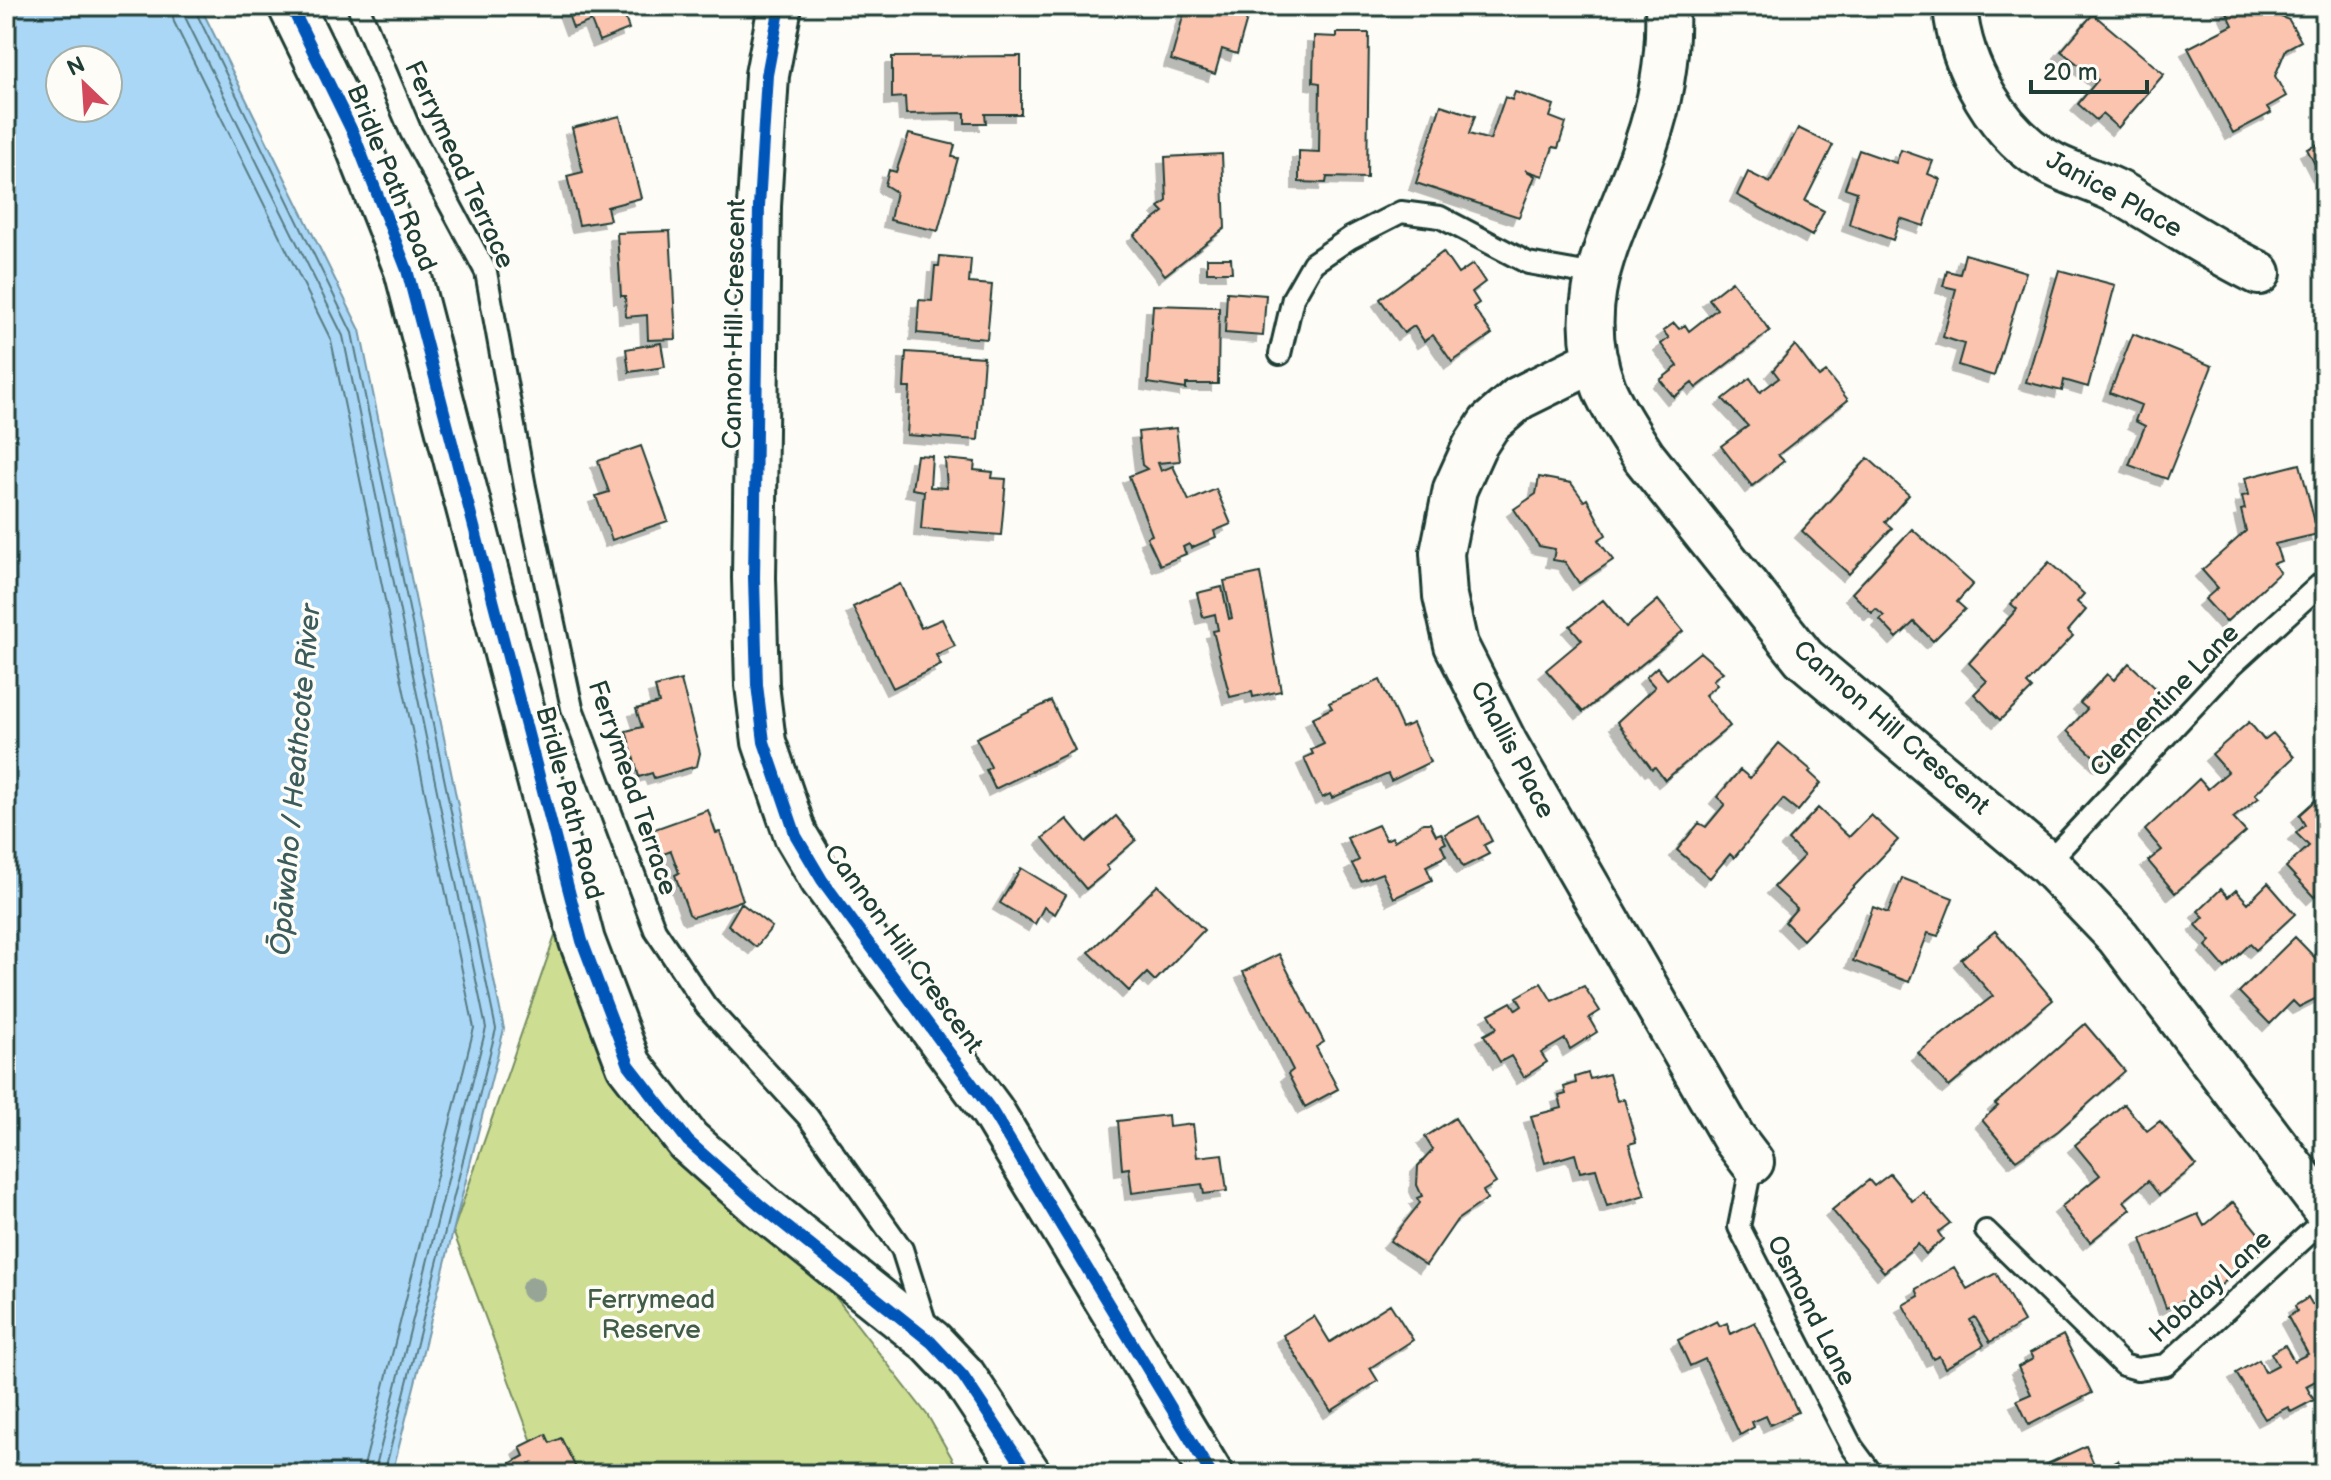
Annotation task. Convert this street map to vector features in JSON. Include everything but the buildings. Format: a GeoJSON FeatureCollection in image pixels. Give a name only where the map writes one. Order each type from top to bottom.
{"type":"FeatureCollection","features":[{"type":"Feature","properties":{"kind":"street","name":"Bridle Path Road"},"geometry":{"type":"LineString","coordinates":[[291,6],[354,135],[407,270],[582,941],[629,1065],[688,1141],[761,1206],[931,1342],[963,1376],[1028,1474]]}},
{"type":"Feature","properties":{"kind":"street","name":"Cannon Hill Crescent"},"geometry":{"type":"LineString","coordinates":[[780,6],[767,75],[759,206],[754,578],[757,685],[764,742],[796,836],[822,880],[992,1111],[1211,1474]]}},
{"type":"Feature","properties":{"kind":"street","name":"Cannon Hill Crescent"},"geometry":{"type":"LineString","coordinates":[[1667,6],[1668,41],[1661,92],[1646,145],[1596,275],[1591,298],[1596,360],[1604,388],[1644,457],[1804,658],[2047,863],[2118,937],[2325,1210]]}},
{"type":"Feature","properties":{"kind":"street","name":"Janice Place"},"geometry":{"type":"LineString","coordinates":[[1955,6],[1968,62],[1989,104],[2021,142],[2053,165],[2119,193],[2217,253],[2259,273]]}},
{"type":"Feature","properties":{"kind":"street","name":"Challis Place"},"geometry":{"type":"LineString","coordinates":[[1596,360],[1519,398],[1489,424],[1474,447],[1455,489],[1442,553],[1445,596],[1456,645],[1506,744],[1733,1137],[1752,1162]]}},
{"type":"Feature","properties":{"kind":"lane","name":"Ferrymead Terrace"},"geometry":{"type":"LineString","coordinates":[[358,6],[411,132],[486,272],[525,487],[572,708],[655,930],[706,1006],[808,1117],[902,1249],[931,1342]]}},
{"type":"Feature","properties":{"kind":"lane"},"geometry":{"type":"LineString","coordinates":[[1280,354],[1293,298],[1313,263],[1350,238],[1401,212],[1440,217],[1528,263],[1596,275]]}},
{"type":"Feature","properties":{"kind":"lane","name":"Clementine Lane"},"geometry":{"type":"LineString","coordinates":[[2047,863],[2232,665],[2325,580]]}},
{"type":"Feature","properties":{"kind":"lane","name":"Osmond Lane"},"geometry":{"type":"LineString","coordinates":[[1752,1162],[1739,1227],[1852,1447],[1872,1474]]}},
{"type":"Feature","properties":{"kind":"lane","name":"Hobday Lane"},"geometry":{"type":"LineString","coordinates":[[1986,1231],[2123,1365],[2137,1369],[2166,1365],[2325,1219]]}},
{"type":"Feature","properties":{"kind":"green space","name":"Ferrymead Reserve"},"geometry":{"type":"Polygon","coordinates":[[[555,936],[928,1416],[961,1474],[544,1474],[453,1231],[555,936]]]}},
{"type":"Feature","properties":{"kind":"water","name":"Ōpāwaho / Heathcote River"},"geometry":{"type":"Polygon","coordinates":[[[6,6],[200,6],[360,330],[504,1029],[392,1474],[6,1474],[6,6]]]}},
{"type":"Feature","properties":{"kind":"cycle path"},"geometry":{"type":"LineString","coordinates":[[291,6],[354,135],[407,270],[582,941],[629,1065],[688,1141],[761,1206],[931,1342],[963,1376],[1028,1474]]}},
{"type":"Feature","properties":{"kind":"cycle path"},"geometry":{"type":"LineString","coordinates":[[780,6],[767,75],[759,206],[754,578],[757,685],[764,742],[796,836],[822,880],[992,1111],[1211,1474]]}}]}
